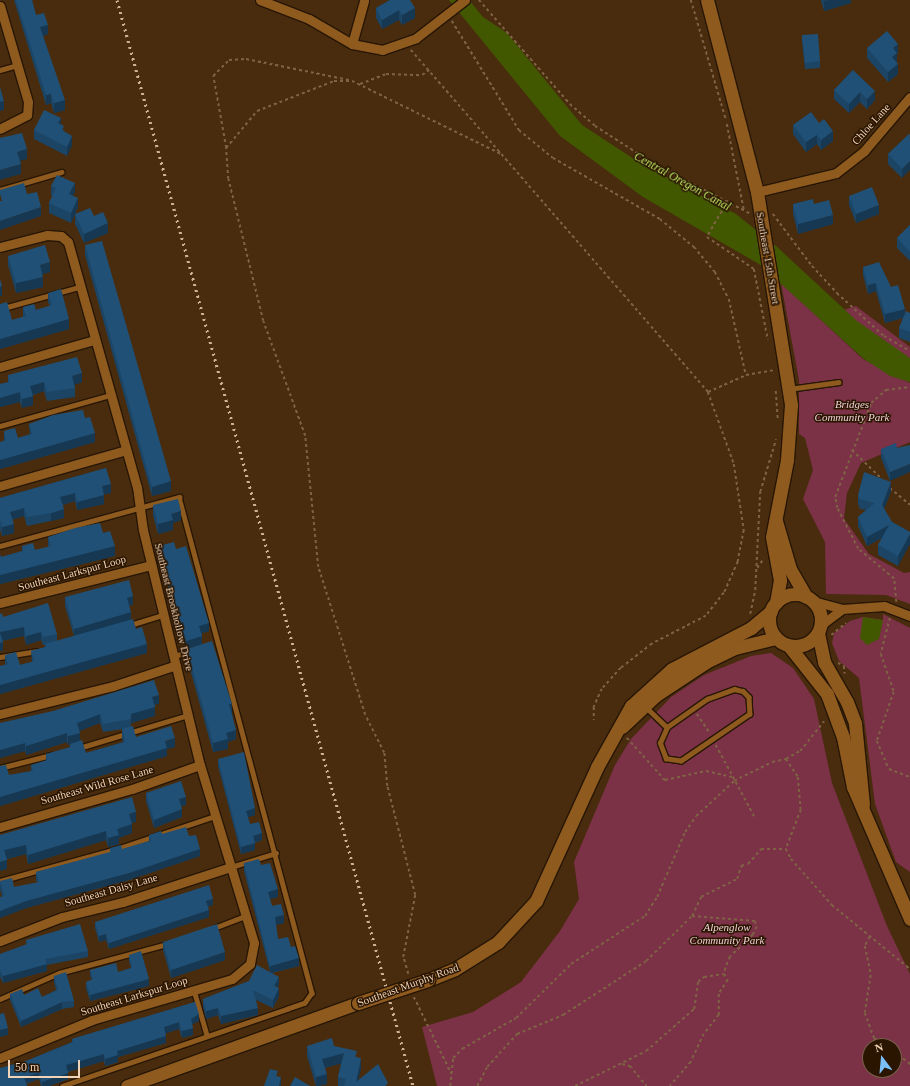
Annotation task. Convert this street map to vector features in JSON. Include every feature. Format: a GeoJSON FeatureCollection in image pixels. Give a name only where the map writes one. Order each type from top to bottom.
{"type":"FeatureCollection","features":[{"type":"Feature","properties":{"kind":"main road","name":"Southeast 15th Street"},"geometry":{"type":"LineString","coordinates":[[708,0],[757,192],[762,229],[787,368],[790,434],[772,537],[780,580],[773,607]]}},
{"type":"Feature","properties":{"kind":"main road","name":"Southeast 15th Street"},"geometry":{"type":"LineString","coordinates":[[776,521],[790,569],[809,599]]}},
{"type":"Feature","properties":{"kind":"main road"},"geometry":{"type":"LineString","coordinates":[[863,807],[854,723],[847,702],[824,662],[820,629],[820,612],[809,599],[790,595],[773,607],[770,625],[776,638],[789,646],[827,694],[843,737],[853,787],[863,807],[876,846],[910,919]]}},
{"type":"Feature","properties":{"kind":"main road","name":"Southeast Murphy Road"},"geometry":{"type":"LineString","coordinates":[[127,1086],[358,1003],[428,980],[455,969],[498,942],[536,901],[631,706],[672,670],[751,628],[773,607]]}},
{"type":"Feature","properties":{"kind":"main road"},"geometry":{"type":"LineString","coordinates":[[789,646],[806,644],[820,629]]}},
{"type":"Feature","properties":{"kind":"main road","name":"Southeast Murphy Road"},"geometry":{"type":"LineString","coordinates":[[618,730],[679,678],[706,662],[735,648],[776,638]]}},
{"type":"Feature","properties":{"kind":"street"},"geometry":{"type":"LineString","coordinates":[[260,0],[309,19],[352,44],[382,50],[405,44],[450,13],[465,0]]}},
{"type":"Feature","properties":{"kind":"street"},"geometry":{"type":"LineString","coordinates":[[352,44],[364,1]]}},
{"type":"Feature","properties":{"kind":"street"},"geometry":{"type":"LineString","coordinates":[[0,8],[28,102],[28,115],[0,129]]}},
{"type":"Feature","properties":{"kind":"street","name":"Chloe Lane"},"geometry":{"type":"LineString","coordinates":[[757,192],[836,173],[864,151],[910,97]]}},
{"type":"Feature","properties":{"kind":"street","name":"Southeast Brookhollow Drive"},"geometry":{"type":"LineString","coordinates":[[0,247],[48,235],[61,236],[68,242],[94,340],[126,450],[139,506],[150,565],[200,764],[254,943],[250,964],[232,978]]}},
{"type":"Feature","properties":{"kind":"street"},"geometry":{"type":"LineString","coordinates":[[0,367],[94,340]]}},
{"type":"Feature","properties":{"kind":"street"},"geometry":{"type":"LineString","coordinates":[[0,486],[126,450]]}},
{"type":"Feature","properties":{"kind":"street","name":"Southeast Larkspur Loop"},"geometry":{"type":"LineString","coordinates":[[0,603],[150,565]]}},
{"type":"Feature","properties":{"kind":"street"},"geometry":{"type":"LineString","coordinates":[[809,599],[842,609],[863,605],[894,608],[910,616]]}},
{"type":"Feature","properties":{"kind":"street"},"geometry":{"type":"LineString","coordinates":[[820,629],[842,609]]}},
{"type":"Feature","properties":{"kind":"street"},"geometry":{"type":"LineString","coordinates":[[0,714],[106,688],[175,661]]}},
{"type":"Feature","properties":{"kind":"street","name":"Southeast Wild Rose Lane"},"geometry":{"type":"LineString","coordinates":[[0,827],[132,789],[200,764]]}},
{"type":"Feature","properties":{"kind":"street","name":"Southeast Daisy Lane"},"geometry":{"type":"LineString","coordinates":[[0,941],[62,917],[123,902],[231,867]]}},
{"type":"Feature","properties":{"kind":"street","name":"Southeast Larkspur Loop"},"geometry":{"type":"LineString","coordinates":[[0,1058],[92,1020],[232,978]]}},
{"type":"Feature","properties":{"kind":"lane"},"geometry":{"type":"LineString","coordinates":[[0,70],[17,65]]}},
{"type":"Feature","properties":{"kind":"lane"},"geometry":{"type":"LineString","coordinates":[[0,190],[61,172]]}},
{"type":"Feature","properties":{"kind":"lane"},"geometry":{"type":"LineString","coordinates":[[0,309],[80,286]]}},
{"type":"Feature","properties":{"kind":"lane"},"geometry":{"type":"LineString","coordinates":[[789,388],[839,382]]}},
{"type":"Feature","properties":{"kind":"lane"},"geometry":{"type":"LineString","coordinates":[[0,426],[110,395]]}},
{"type":"Feature","properties":{"kind":"lane"},"geometry":{"type":"LineString","coordinates":[[0,546],[139,506],[179,497],[276,853],[312,993],[305,1003],[207,1035],[63,1086]]}},
{"type":"Feature","properties":{"kind":"lane"},"geometry":{"type":"LineString","coordinates":[[120,628],[163,615]]}},
{"type":"Feature","properties":{"kind":"lane"},"geometry":{"type":"LineString","coordinates":[[211,645],[218,643]]}},
{"type":"Feature","properties":{"kind":"lane"},"geometry":{"type":"LineString","coordinates":[[0,657],[47,648]]}},
{"type":"Feature","properties":{"kind":"lane"},"geometry":{"type":"LineString","coordinates":[[175,661],[196,650]]}},
{"type":"Feature","properties":{"kind":"lane"},"geometry":{"type":"LineString","coordinates":[[723,690],[743,691],[749,697],[750,714],[712,737],[689,757],[674,763],[666,758],[660,743],[667,727],[693,708],[723,690]]}},
{"type":"Feature","properties":{"kind":"lane"},"geometry":{"type":"LineString","coordinates":[[646,706],[667,727]]}},
{"type":"Feature","properties":{"kind":"lane"},"geometry":{"type":"LineString","coordinates":[[71,750],[188,715]]}},
{"type":"Feature","properties":{"kind":"lane"},"geometry":{"type":"LineString","coordinates":[[0,768],[57,754]]}},
{"type":"Feature","properties":{"kind":"lane"},"geometry":{"type":"LineString","coordinates":[[0,881],[120,848],[215,816]]}},
{"type":"Feature","properties":{"kind":"lane"},"geometry":{"type":"LineString","coordinates":[[231,867],[276,853]]}},
{"type":"Feature","properties":{"kind":"lane"},"geometry":{"type":"LineString","coordinates":[[210,929],[246,916]]}},
{"type":"Feature","properties":{"kind":"lane"},"geometry":{"type":"LineString","coordinates":[[0,999],[59,973],[175,941]]}},
{"type":"Feature","properties":{"kind":"lane"},"geometry":{"type":"LineString","coordinates":[[194,990],[207,1035]]}},
{"type":"Feature","properties":{"kind":"path"},"geometry":{"type":"LineString","coordinates":[[479,0],[570,104],[595,126],[663,169],[709,194],[728,201],[751,215]]}},
{"type":"Feature","properties":{"kind":"path"},"geometry":{"type":"LineString","coordinates":[[691,0],[727,122],[729,150],[744,210]]}},
{"type":"Feature","properties":{"kind":"path"},"geometry":{"type":"LineString","coordinates":[[450,13],[487,72],[519,130],[554,158],[660,219],[694,247],[715,272],[729,299],[746,375]]}},
{"type":"Feature","properties":{"kind":"path"},"geometry":{"type":"LineString","coordinates":[[405,44],[708,392],[725,433],[740,497],[744,530],[738,562],[724,593],[706,616],[652,644],[621,668],[602,689],[594,706],[594,720]]}},
{"type":"Feature","properties":{"kind":"path"},"geometry":{"type":"LineString","coordinates":[[409,980],[403,957],[415,895],[387,786],[384,753],[365,716],[318,567],[305,436],[263,321],[228,179],[226,148],[213,76],[229,60],[246,59],[352,80],[501,154]]}},
{"type":"Feature","properties":{"kind":"path"},"geometry":{"type":"LineString","coordinates":[[360,84],[386,74],[422,75],[429,70]]}},
{"type":"Feature","properties":{"kind":"path"},"geometry":{"type":"LineString","coordinates":[[226,148],[257,111],[327,84],[352,80]]}},
{"type":"Feature","properties":{"kind":"path"},"geometry":{"type":"LineString","coordinates":[[728,201],[706,237],[754,269],[769,347]]}},
{"type":"Feature","properties":{"kind":"path"},"geometry":{"type":"LineString","coordinates":[[771,211],[812,266],[837,293],[884,336],[910,351]]}},
{"type":"Feature","properties":{"kind":"path"},"geometry":{"type":"LineString","coordinates":[[772,362],[774,376]]}},
{"type":"Feature","properties":{"kind":"path"},"geometry":{"type":"LineString","coordinates":[[708,392],[746,375],[787,368]]}},
{"type":"Feature","properties":{"kind":"path"},"geometry":{"type":"LineString","coordinates":[[776,388],[778,427]]}},
{"type":"Feature","properties":{"kind":"path"},"geometry":{"type":"LineString","coordinates":[[910,388],[886,390],[870,403],[835,497],[837,508],[858,549],[894,579],[894,608],[881,643],[883,663],[894,692],[886,714],[881,722],[878,748],[894,772],[910,777]]}},
{"type":"Feature","properties":{"kind":"path"},"geometry":{"type":"LineString","coordinates":[[746,621],[755,590],[760,492],[777,434]]}},
{"type":"Feature","properties":{"kind":"path"},"geometry":{"type":"LineString","coordinates":[[852,450],[910,505]]}},
{"type":"Feature","properties":{"kind":"path"},"geometry":{"type":"LineString","coordinates":[[830,642],[834,630],[846,623]]}},
{"type":"Feature","properties":{"kind":"path"},"geometry":{"type":"LineString","coordinates":[[835,659],[844,666]]}},
{"type":"Feature","properties":{"kind":"path"},"geometry":{"type":"LineString","coordinates":[[693,708],[712,737],[734,781],[754,816]]}},
{"type":"Feature","properties":{"kind":"path"},"geometry":{"type":"LineString","coordinates":[[450,1086],[453,1058],[462,1049],[516,1018],[571,964],[645,916],[660,891],[685,832],[734,781],[763,766],[786,759],[800,751],[825,721]]}},
{"type":"Feature","properties":{"kind":"path"},"geometry":{"type":"LineString","coordinates":[[786,759],[794,766],[802,798],[799,822],[786,849]]}},
{"type":"Feature","properties":{"kind":"path"},"geometry":{"type":"LineString","coordinates":[[477,1086],[487,1067],[517,1034],[563,1015],[612,985],[656,952],[692,916],[701,897],[737,879],[741,866],[748,864],[756,852],[761,849],[786,849]]}},
{"type":"Feature","properties":{"kind":"path"},"geometry":{"type":"LineString","coordinates":[[786,849],[816,889],[870,937],[910,969]]}},
{"type":"Feature","properties":{"kind":"path"},"geometry":{"type":"LineString","coordinates":[[692,916],[755,921],[757,926],[752,935],[730,957],[724,974]]}},
{"type":"Feature","properties":{"kind":"path"},"geometry":{"type":"LineString","coordinates":[[870,937],[865,946],[871,975],[866,1013],[874,1038]]}},
{"type":"Feature","properties":{"kind":"path"},"geometry":{"type":"LineString","coordinates":[[575,1086],[646,1051],[694,1009],[698,982],[724,974]]}},
{"type":"Feature","properties":{"kind":"path"},"geometry":{"type":"LineString","coordinates":[[670,1086],[691,1062],[704,1034],[718,1015],[719,994],[728,980],[724,974]]}},
{"type":"Feature","properties":{"kind":"path"},"geometry":{"type":"LineString","coordinates":[[414,994],[451,1073]]}},
{"type":"Feature","properties":{"kind":"path"},"geometry":{"type":"LineString","coordinates":[[902,1058],[910,1064]]}},
{"type":"Feature","properties":{"kind":"path"},"geometry":{"type":"LineString","coordinates":[[622,1064],[630,1066],[647,1086]]}},
{"type":"Feature","properties":{"kind":"green space","name":"Bridges Community Park"},"geometry":{"type":"Polygon","coordinates":[[[781,283],[863,359],[910,383],[910,442],[861,463],[847,493],[844,519],[869,554],[904,573],[910,572],[910,604],[886,595],[826,594],[825,542],[803,499],[813,470],[805,438],[799,434],[799,380],[781,283]]]}},
{"type":"Feature","properties":{"kind":"green space"},"geometry":{"type":"Polygon","coordinates":[[[856,306],[910,347],[910,371],[831,314],[856,306]]]}},
{"type":"Feature","properties":{"kind":"green space"},"geometry":{"type":"Polygon","coordinates":[[[883,614],[910,628],[910,872],[896,862],[875,804],[859,678],[839,661],[832,643],[834,633],[850,621],[863,617],[883,620],[883,614]]]}},
{"type":"Feature","properties":{"kind":"green space","name":"Alpenglow Community Park"},"geometry":{"type":"Polygon","coordinates":[[[771,653],[793,668],[814,699],[832,783],[887,926],[910,974],[910,1086],[437,1086],[422,1027],[473,1012],[521,982],[560,931],[579,899],[574,862],[615,765],[631,739],[671,697],[704,675],[751,656],[771,653]]]}},
{"type":"Feature","properties":{"kind":"shaded area"},"geometry":{"type":"Polygon","coordinates":[[[449,0],[469,0],[483,17],[507,33],[582,125],[640,163],[736,214],[776,246],[857,321],[910,358],[910,382],[890,376],[864,359],[759,264],[643,197],[560,136],[449,0]]]}},
{"type":"Feature","properties":{"kind":"shaded area"},"geometry":{"type":"Polygon","coordinates":[[[863,617],[883,620],[879,639],[867,645],[860,638],[863,617]]]}},
{"type":"Feature","properties":{"kind":"building"},"geometry":{"type":"Polygon","coordinates":[[[16,0],[32,0],[36,15],[44,13],[48,25],[40,27],[65,100],[54,103],[51,94],[46,95],[16,0]]]}},
{"type":"Feature","properties":{"kind":"building"},"geometry":{"type":"Polygon","coordinates":[[[390,0],[410,0],[415,8],[402,15],[399,10],[382,20],[376,8],[390,0]]]}},
{"type":"Feature","properties":{"kind":"building"},"geometry":{"type":"Polygon","coordinates":[[[887,31],[898,44],[893,48],[897,53],[892,57],[898,64],[888,72],[867,48],[887,31]]]}},
{"type":"Feature","properties":{"kind":"building"},"geometry":{"type":"Polygon","coordinates":[[[818,34],[820,61],[805,63],[802,35],[818,34]]]}},
{"type":"Feature","properties":{"kind":"building"},"geometry":{"type":"Polygon","coordinates":[[[853,70],[875,91],[867,99],[860,92],[849,104],[834,90],[853,70]]]}},
{"type":"Feature","properties":{"kind":"building"},"geometry":{"type":"Polygon","coordinates":[[[0,87],[4,101],[0,102],[0,87]]]}},
{"type":"Feature","properties":{"kind":"building"},"geometry":{"type":"Polygon","coordinates":[[[44,110],[61,118],[58,123],[64,126],[62,130],[72,136],[67,147],[34,130],[44,110]]]}},
{"type":"Feature","properties":{"kind":"building"},"geometry":{"type":"Polygon","coordinates":[[[811,112],[819,123],[824,119],[833,131],[821,140],[817,135],[806,142],[793,125],[811,112]]]}},
{"type":"Feature","properties":{"kind":"building"},"geometry":{"type":"Polygon","coordinates":[[[22,133],[27,149],[17,152],[21,164],[0,170],[0,138],[22,133]]]}},
{"type":"Feature","properties":{"kind":"building"},"geometry":{"type":"Polygon","coordinates":[[[909,134],[910,161],[902,169],[888,154],[909,134]]]}},
{"type":"Feature","properties":{"kind":"building"},"geometry":{"type":"Polygon","coordinates":[[[57,175],[75,183],[69,194],[78,198],[71,213],[49,203],[56,188],[51,186],[57,175]]]}},
{"type":"Feature","properties":{"kind":"building"},"geometry":{"type":"Polygon","coordinates":[[[24,183],[27,194],[37,192],[41,207],[0,221],[0,201],[2,201],[0,190],[24,183]]]}},
{"type":"Feature","properties":{"kind":"building"},"geometry":{"type":"Polygon","coordinates":[[[872,187],[879,205],[856,214],[849,196],[872,187]]]}},
{"type":"Feature","properties":{"kind":"building"},"geometry":{"type":"Polygon","coordinates":[[[813,199],[814,204],[829,200],[833,215],[798,224],[793,204],[813,199]]]}},
{"type":"Feature","properties":{"kind":"building"},"geometry":{"type":"Polygon","coordinates":[[[90,208],[94,216],[103,212],[108,223],[84,234],[75,214],[90,208]]]}},
{"type":"Feature","properties":{"kind":"building"},"geometry":{"type":"Polygon","coordinates":[[[910,225],[910,252],[897,238],[910,225]]]}},
{"type":"Feature","properties":{"kind":"building"},"geometry":{"type":"Polygon","coordinates":[[[102,241],[171,481],[152,487],[85,245],[102,241]]]}},
{"type":"Feature","properties":{"kind":"building"},"geometry":{"type":"Polygon","coordinates":[[[45,245],[50,262],[40,265],[43,277],[16,283],[8,256],[45,245]]]}},
{"type":"Feature","properties":{"kind":"building"},"geometry":{"type":"Polygon","coordinates":[[[879,262],[891,287],[898,285],[905,309],[885,314],[876,283],[868,285],[863,267],[879,262]]]}},
{"type":"Feature","properties":{"kind":"building"},"geometry":{"type":"Polygon","coordinates":[[[61,289],[69,319],[0,339],[0,304],[7,302],[12,320],[26,316],[23,307],[34,304],[36,310],[52,305],[48,293],[61,289]]]}},
{"type":"Feature","properties":{"kind":"building"},"geometry":{"type":"Polygon","coordinates":[[[906,311],[910,313],[910,332],[899,328],[906,311]]]}},
{"type":"Feature","properties":{"kind":"building"},"geometry":{"type":"Polygon","coordinates":[[[77,357],[82,373],[72,376],[75,388],[47,392],[44,382],[30,386],[33,396],[22,399],[20,392],[0,398],[0,384],[9,382],[8,375],[77,357]]]}},
{"type":"Feature","properties":{"kind":"building"},"geometry":{"type":"Polygon","coordinates":[[[83,410],[85,418],[90,417],[95,433],[0,460],[0,442],[6,440],[4,431],[15,428],[18,438],[32,434],[29,424],[53,415],[83,410]]]}},
{"type":"Feature","properties":{"kind":"building"},"geometry":{"type":"Polygon","coordinates":[[[896,443],[897,448],[910,445],[910,464],[890,472],[881,449],[896,443]]]}},
{"type":"Feature","properties":{"kind":"building"},"geometry":{"type":"Polygon","coordinates":[[[106,468],[111,484],[102,486],[104,495],[77,502],[75,493],[60,497],[64,509],[51,513],[27,517],[24,508],[10,512],[14,524],[2,527],[0,520],[0,498],[106,468]]]}},
{"type":"Feature","properties":{"kind":"building"},"geometry":{"type":"Polygon","coordinates":[[[864,472],[891,482],[882,505],[892,522],[910,532],[898,556],[878,545],[889,525],[867,537],[858,517],[875,503],[860,499],[858,495],[864,472]]]}},
{"type":"Feature","properties":{"kind":"building"},"geometry":{"type":"Polygon","coordinates":[[[178,499],[181,511],[171,514],[173,520],[158,524],[153,505],[178,499]]]}},
{"type":"Feature","properties":{"kind":"building"},"geometry":{"type":"Polygon","coordinates":[[[100,523],[103,533],[110,531],[115,546],[0,575],[0,554],[1,557],[23,551],[22,546],[33,543],[35,550],[51,546],[48,537],[75,528],[100,523]]]}},
{"type":"Feature","properties":{"kind":"building"},"geometry":{"type":"Polygon","coordinates":[[[174,542],[176,549],[186,546],[209,623],[199,626],[202,636],[186,641],[159,546],[174,542]]]}},
{"type":"Feature","properties":{"kind":"building"},"geometry":{"type":"Polygon","coordinates":[[[129,580],[133,596],[127,598],[131,612],[74,629],[65,597],[129,580]]]}},
{"type":"Feature","properties":{"kind":"building"},"geometry":{"type":"Polygon","coordinates":[[[48,603],[57,634],[43,637],[41,632],[26,636],[24,627],[0,632],[0,614],[2,613],[3,617],[48,603]]]}},
{"type":"Feature","properties":{"kind":"building"},"geometry":{"type":"Polygon","coordinates":[[[133,619],[136,629],[142,627],[147,644],[0,685],[0,666],[8,664],[5,655],[16,652],[20,665],[34,661],[31,651],[46,647],[45,644],[133,619]]]}},
{"type":"Feature","properties":{"kind":"building"},"geometry":{"type":"Polygon","coordinates":[[[0,633],[3,642],[0,643],[0,633]]]}},
{"type":"Feature","properties":{"kind":"building"},"geometry":{"type":"Polygon","coordinates":[[[212,641],[232,704],[229,704],[236,730],[226,733],[228,739],[213,743],[187,649],[212,641]]]}},
{"type":"Feature","properties":{"kind":"building"},"geometry":{"type":"Polygon","coordinates":[[[154,680],[159,695],[152,697],[155,707],[131,714],[131,719],[103,724],[100,714],[77,723],[80,733],[68,736],[67,733],[26,746],[25,743],[0,750],[0,723],[53,711],[154,680]]]}},
{"type":"Feature","properties":{"kind":"building"},"geometry":{"type":"Polygon","coordinates":[[[133,726],[136,737],[171,726],[175,738],[165,741],[167,748],[0,797],[0,766],[6,765],[9,775],[33,771],[31,765],[47,760],[46,754],[71,747],[70,744],[82,740],[86,753],[125,742],[122,729],[133,726]]]}},
{"type":"Feature","properties":{"kind":"building"},"geometry":{"type":"Polygon","coordinates":[[[244,752],[255,808],[246,811],[250,824],[259,822],[262,833],[253,836],[255,843],[241,847],[218,759],[244,752]]]}},
{"type":"Feature","properties":{"kind":"building"},"geometry":{"type":"Polygon","coordinates":[[[181,781],[186,797],[179,799],[182,809],[154,820],[146,793],[181,781]]]}},
{"type":"Feature","properties":{"kind":"building"},"geometry":{"type":"Polygon","coordinates":[[[132,797],[136,812],[129,814],[132,824],[117,829],[119,835],[108,838],[106,831],[28,855],[26,845],[4,850],[7,860],[0,862],[0,835],[132,797]]]}},
{"type":"Feature","properties":{"kind":"building"},"geometry":{"type":"Polygon","coordinates":[[[186,827],[189,836],[196,835],[200,849],[129,873],[26,901],[0,911],[0,897],[4,896],[0,881],[12,878],[14,887],[39,882],[36,872],[110,852],[110,848],[121,845],[122,849],[151,841],[149,835],[161,831],[162,834],[186,827]]]}},
{"type":"Feature","properties":{"kind":"building"},"geometry":{"type":"Polygon","coordinates":[[[259,859],[261,865],[270,863],[278,889],[268,892],[272,906],[281,904],[284,915],[275,917],[278,939],[288,937],[291,947],[295,946],[299,958],[270,966],[244,863],[259,859]]]}},
{"type":"Feature","properties":{"kind":"building"},"geometry":{"type":"Polygon","coordinates":[[[209,885],[213,899],[206,901],[209,910],[109,943],[106,934],[99,936],[95,922],[209,885]]]}},
{"type":"Feature","properties":{"kind":"building"},"geometry":{"type":"Polygon","coordinates":[[[80,924],[88,951],[45,959],[47,964],[3,976],[0,970],[0,954],[27,944],[26,940],[80,924]]]}},
{"type":"Feature","properties":{"kind":"building"},"geometry":{"type":"Polygon","coordinates":[[[217,924],[225,952],[171,970],[163,942],[217,924]]]}},
{"type":"Feature","properties":{"kind":"building"},"geometry":{"type":"Polygon","coordinates":[[[141,951],[149,979],[90,995],[86,982],[93,979],[90,970],[116,963],[118,972],[132,968],[129,955],[141,951]]]}},
{"type":"Feature","properties":{"kind":"building"},"geometry":{"type":"Polygon","coordinates":[[[257,965],[279,977],[274,986],[279,988],[273,1000],[253,990],[258,1008],[221,1016],[218,1008],[206,1011],[203,999],[249,981],[257,965]]]}},
{"type":"Feature","properties":{"kind":"building"},"geometry":{"type":"Polygon","coordinates":[[[66,972],[74,1001],[62,1002],[21,1021],[10,994],[22,989],[24,995],[38,988],[42,997],[58,990],[54,976],[66,972]]]}},
{"type":"Feature","properties":{"kind":"building"},"geometry":{"type":"Polygon","coordinates":[[[195,1002],[199,1014],[191,1019],[193,1028],[182,1031],[179,1022],[164,1027],[166,1036],[117,1051],[118,1055],[105,1059],[104,1054],[66,1065],[68,1073],[42,1082],[39,1073],[24,1077],[27,1086],[0,1086],[0,1068],[26,1061],[73,1042],[72,1039],[195,1002]]]}},
{"type":"Feature","properties":{"kind":"building"},"geometry":{"type":"Polygon","coordinates":[[[4,1013],[8,1028],[0,1030],[0,1014],[4,1013]]]}},
{"type":"Feature","properties":{"kind":"building"},"geometry":{"type":"Polygon","coordinates":[[[332,1038],[334,1046],[357,1051],[355,1057],[361,1058],[356,1082],[378,1064],[388,1083],[385,1086],[344,1086],[346,1079],[338,1077],[344,1053],[322,1059],[327,1074],[316,1077],[307,1046],[332,1038]]]}},
{"type":"Feature","properties":{"kind":"building"},"geometry":{"type":"Polygon","coordinates":[[[270,1069],[278,1071],[276,1076],[281,1077],[279,1086],[264,1086],[270,1069]]]}},
{"type":"Feature","properties":{"kind":"building"},"geometry":{"type":"Polygon","coordinates":[[[295,1077],[310,1086],[290,1086],[295,1077]]]}},
{"type":"Feature","properties":{"kind":"railway"},"geometry":{"type":"LineString","coordinates":[[117,0],[413,1086]]}},
{"type":"Feature","properties":{"kind":"water label","name":"Central Oregon Canal"},"geometry":{"type":"Point","coordinates":[682,182]}}]}
